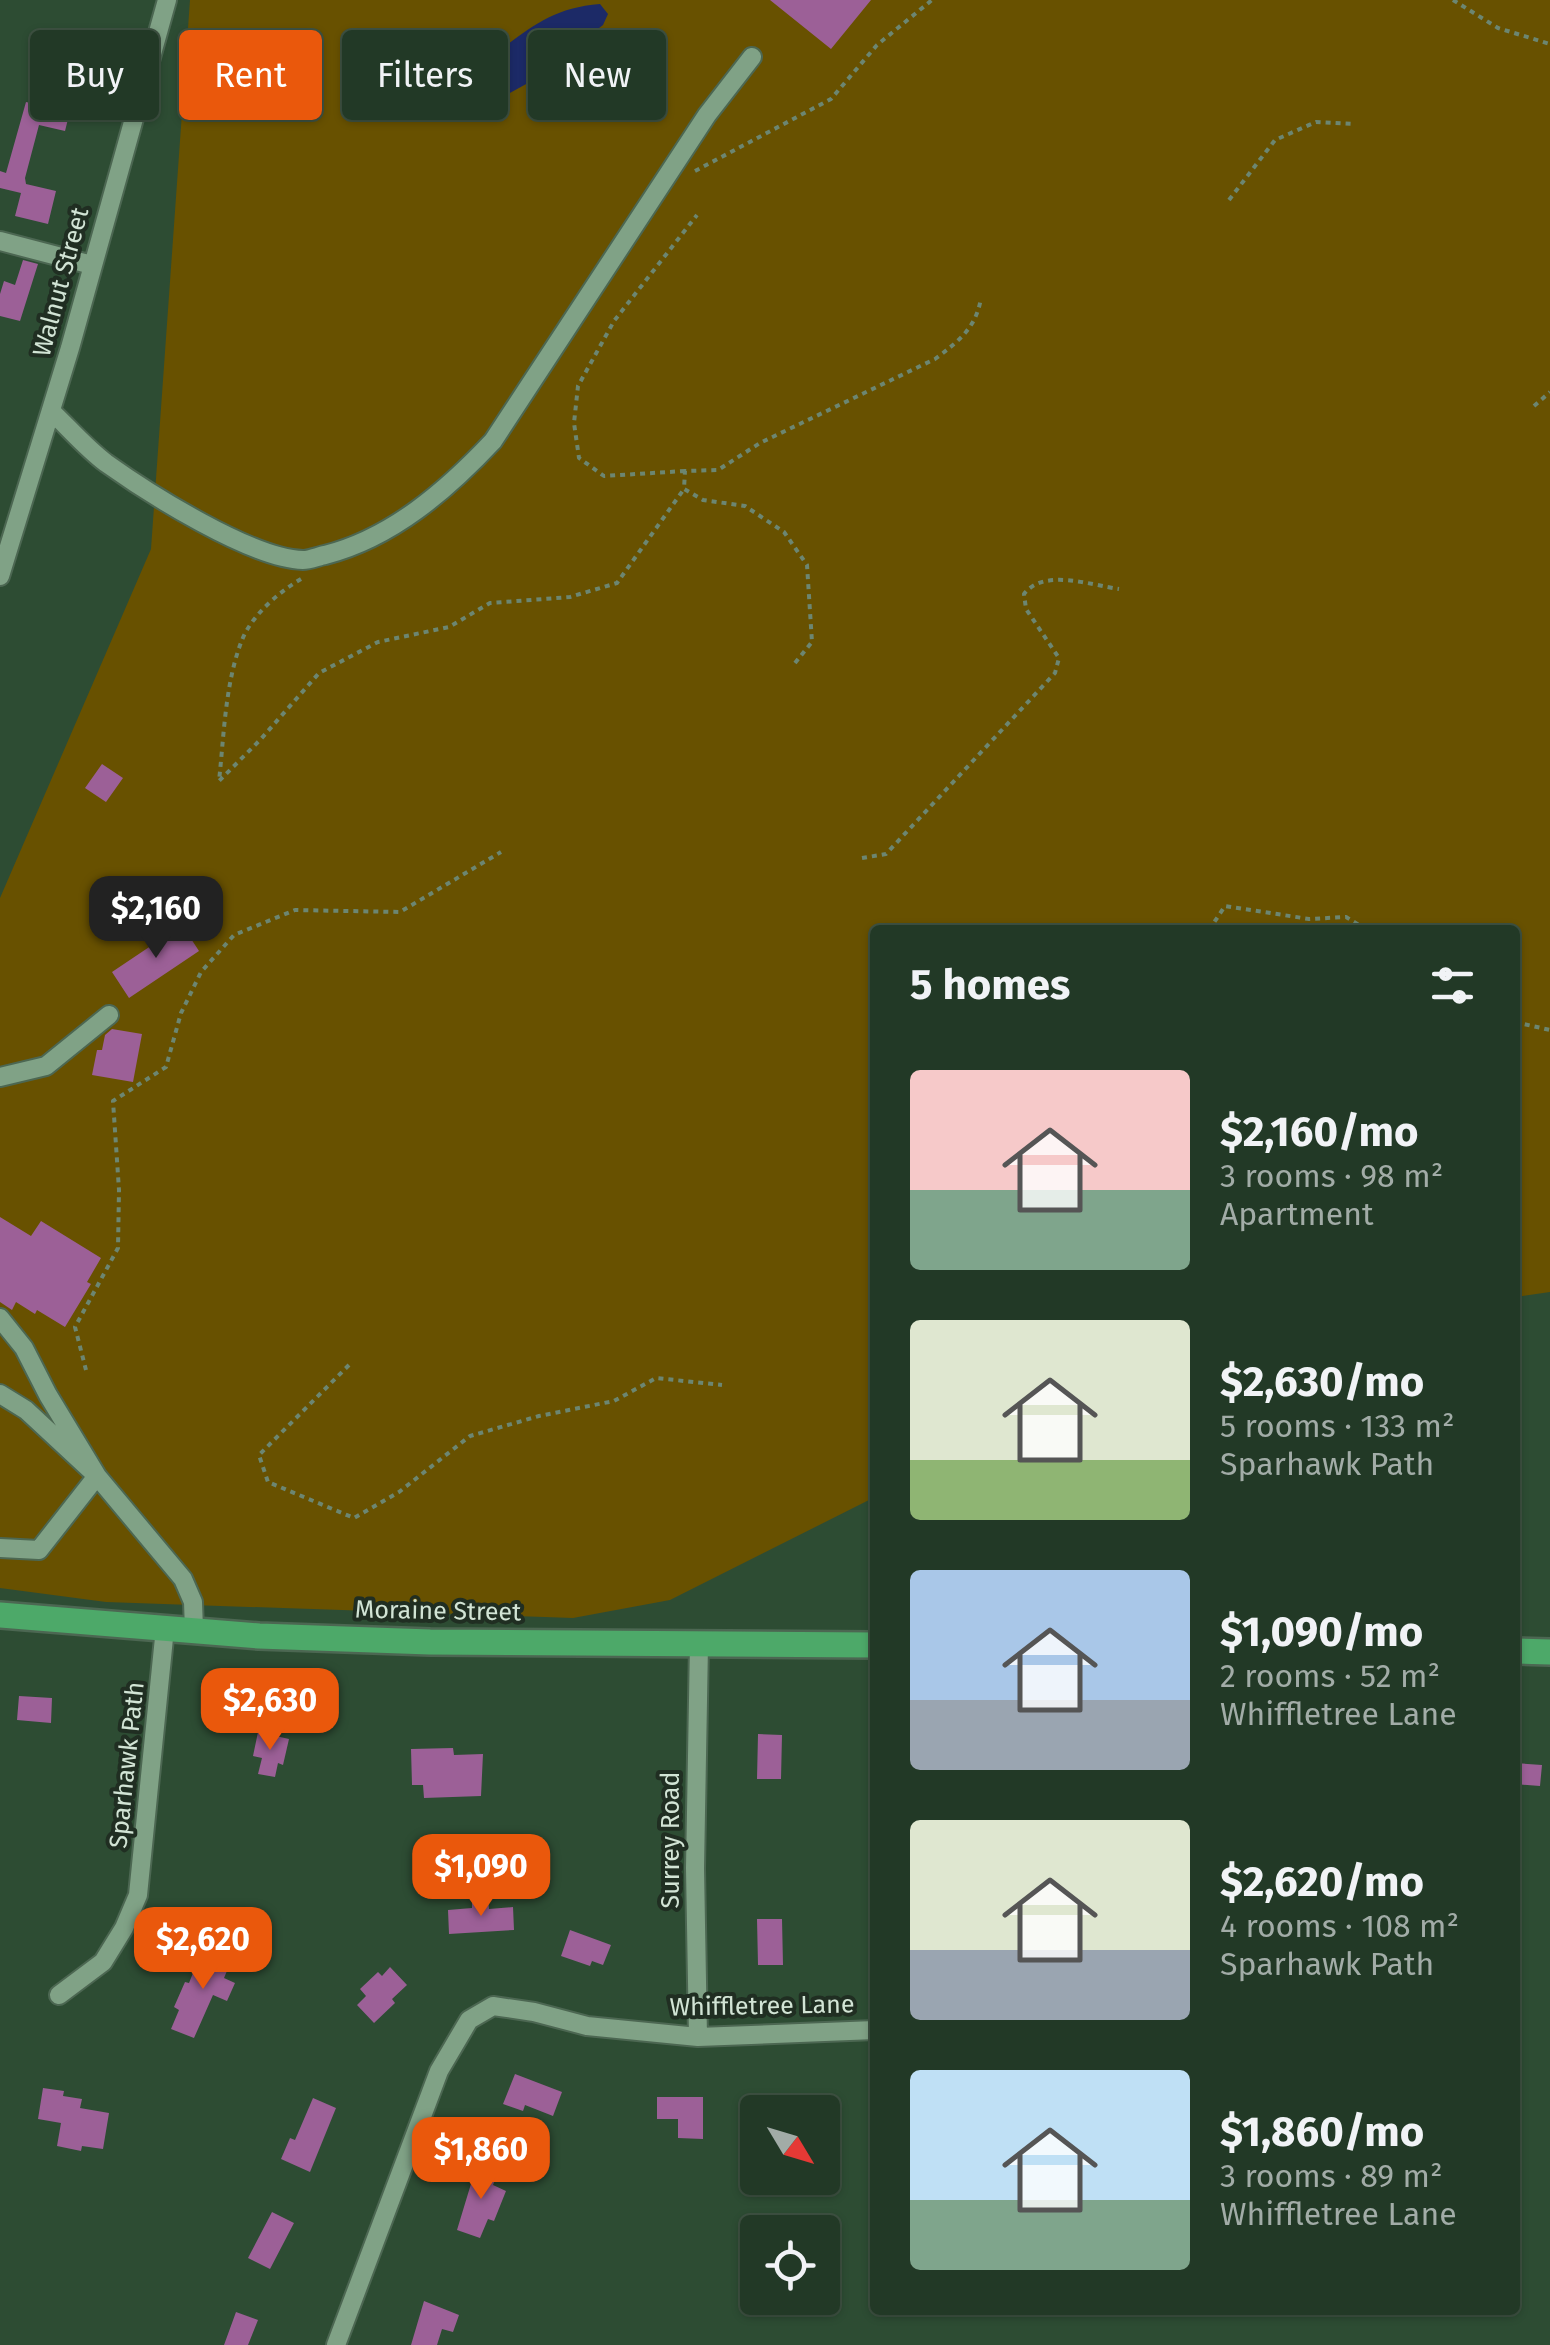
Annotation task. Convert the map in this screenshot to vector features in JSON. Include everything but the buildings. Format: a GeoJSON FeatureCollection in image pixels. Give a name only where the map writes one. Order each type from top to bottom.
{"type":"FeatureCollection","features":[{"type":"Feature","properties":{"kind":"main road","name":"Moraine Street"},"geometry":{"type":"LineString","coordinates":[[0,1616],[430,1642],[870,1645]]}},
{"type":"Feature","properties":{"kind":"main road"},"geometry":{"type":"LineString","coordinates":[[1520,1651],[1550,1652]]}},
{"type":"Feature","properties":{"kind":"street","name":"Walnut Street"},"geometry":{"type":"LineString","coordinates":[[0,576],[166,0]]}},
{"type":"Feature","properties":{"kind":"street"},"geometry":{"type":"LineString","coordinates":[[50,411],[104,461],[227,534],[267,551],[304,560],[353,548],[400,522],[458,478],[493,441],[708,115],[752,57]]}},
{"type":"Feature","properties":{"kind":"street"},"geometry":{"type":"LineString","coordinates":[[0,241],[92,265]]}},
{"type":"Feature","properties":{"kind":"street"},"geometry":{"type":"LineString","coordinates":[[0,1076],[46,1066],[109,1015]]}},
{"type":"Feature","properties":{"kind":"street"},"geometry":{"type":"LineString","coordinates":[[0,1318],[24,1348],[98,1476],[183,1579],[193,1602],[194,1630]]}},
{"type":"Feature","properties":{"kind":"street"},"geometry":{"type":"LineString","coordinates":[[0,1394],[26,1410],[98,1476]]}},
{"type":"Feature","properties":{"kind":"street"},"geometry":{"type":"LineString","coordinates":[[0,1548],[39,1550],[98,1476]]}},
{"type":"Feature","properties":{"kind":"street","name":"Sparhawk Path"},"geometry":{"type":"LineString","coordinates":[[59,1995],[102,1962],[124,1928],[138,1896],[165,1628]]}},
{"type":"Feature","properties":{"kind":"street","name":"Surrey Road"},"geometry":{"type":"LineString","coordinates":[[698,2037],[695,1868],[699,1644]]}},
{"type":"Feature","properties":{"kind":"street","name":"Whiffletree Lane"},"geometry":{"type":"LineString","coordinates":[[336,2345],[439,2071],[460,2033],[478,2012],[494,2006],[512,2007],[587,2026],[698,2037],[870,2030]]}},
{"type":"Feature","properties":{"kind":"path"},"geometry":{"type":"LineString","coordinates":[[692,172],[832,99],[878,45],[932,0]]}},
{"type":"Feature","properties":{"kind":"path"},"geometry":{"type":"LineString","coordinates":[[1453,0],[1498,28],[1550,44]]}},
{"type":"Feature","properties":{"kind":"path"},"geometry":{"type":"LineString","coordinates":[[1229,200],[1275,140],[1316,122],[1355,124]]}},
{"type":"Feature","properties":{"kind":"path"},"geometry":{"type":"LineString","coordinates":[[696,215],[614,320],[578,386],[574,423],[579,458],[604,476],[718,470],[760,443],[935,358],[960,341],[978,319],[981,298]]}},
{"type":"Feature","properties":{"kind":"path"},"geometry":{"type":"LineString","coordinates":[[1534,406],[1550,392]]}},
{"type":"Feature","properties":{"kind":"path"},"geometry":{"type":"LineString","coordinates":[[302,578],[279,592],[242,638],[229,696],[219,781],[320,672],[378,642],[448,627],[490,602],[570,597],[616,582],[684,489],[685,471]]}},
{"type":"Feature","properties":{"kind":"path"},"geometry":{"type":"LineString","coordinates":[[684,489],[702,500],[746,506],[784,532],[807,565],[812,642],[795,663]]}},
{"type":"Feature","properties":{"kind":"path"},"geometry":{"type":"LineString","coordinates":[[862,858],[886,854],[1055,673],[1059,658],[1026,609],[1024,594],[1032,584],[1052,579],[1119,589]]}},
{"type":"Feature","properties":{"kind":"path"},"geometry":{"type":"LineString","coordinates":[[86,1370],[75,1326],[118,1248],[119,1190],[112,1101],[166,1067],[181,1013],[200,972],[234,935],[295,910],[400,912],[501,852]]}},
{"type":"Feature","properties":{"kind":"path"},"geometry":{"type":"LineString","coordinates":[[1212,925],[1225,906],[1310,919],[1346,918],[1358,925]]}},
{"type":"Feature","properties":{"kind":"path"},"geometry":{"type":"LineString","coordinates":[[1520,1023],[1550,1030]]}},
{"type":"Feature","properties":{"kind":"path"},"geometry":{"type":"LineString","coordinates":[[350,1366],[259,1455],[268,1482],[354,1518],[399,1492],[470,1436],[614,1400],[656,1378],[722,1385]]}},
{"type":"Feature","properties":{"kind":"shaded area"},"geometry":{"type":"Polygon","coordinates":[[[190,0],[1550,0],[1550,1292],[1520,1296],[1520,925],[870,925],[870,1500],[670,1600],[573,1618],[106,1602],[0,1588],[0,898],[151,549],[181,120],[322,120],[322,30],[188,30],[190,0]]]}},
{"type":"Feature","properties":{"kind":"water"},"geometry":{"type":"Polygon","coordinates":[[[600,4],[608,14],[603,25],[597,30],[528,30],[528,83],[508,94],[508,43],[525,31],[551,16],[600,4]]]}}]}
